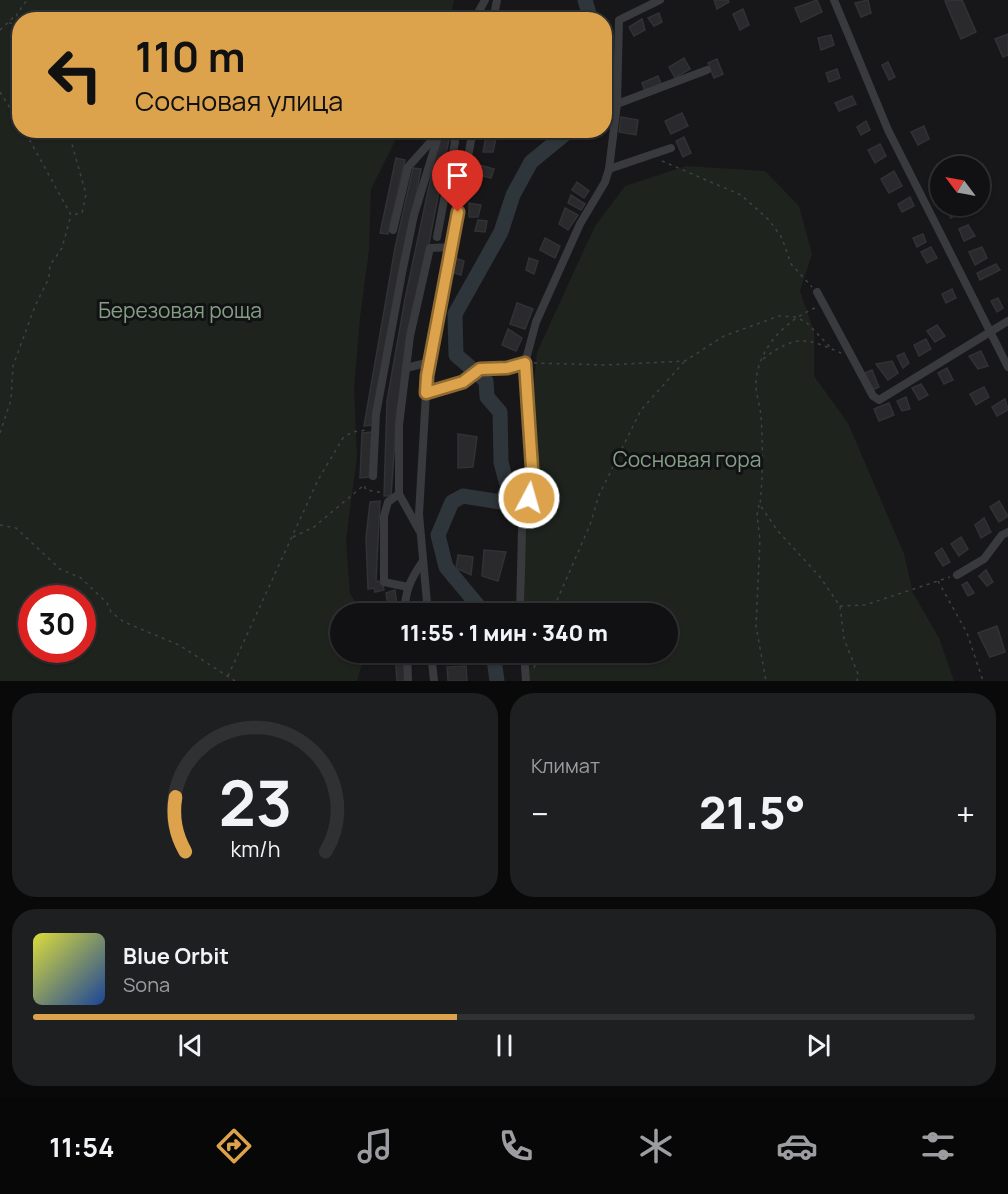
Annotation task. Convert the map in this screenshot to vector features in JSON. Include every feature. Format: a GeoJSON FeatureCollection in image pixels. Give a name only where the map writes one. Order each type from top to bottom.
{"type":"FeatureCollection","features":[{"type":"Feature","properties":{"kind":"street"},"geometry":{"type":"LineString","coordinates":[[520,603],[522,529],[532,468],[525,363],[536,322],[553,281],[580,224],[605,182],[609,169],[617,104],[619,21],[660,0]]}},
{"type":"Feature","properties":{"kind":"street"},"geometry":{"type":"LineString","coordinates":[[834,0],[888,130],[1008,367]]}},
{"type":"Feature","properties":{"kind":"street"},"geometry":{"type":"LineString","coordinates":[[617,104],[707,70]]}},
{"type":"Feature","properties":{"kind":"street"},"geometry":{"type":"LineString","coordinates":[[393,230],[408,167],[434,138]]}},
{"type":"Feature","properties":{"kind":"street"},"geometry":{"type":"LineString","coordinates":[[373,476],[380,392],[414,215],[438,138]]}},
{"type":"Feature","properties":{"kind":"street"},"geometry":{"type":"LineString","coordinates":[[436,237],[454,138]]}},
{"type":"Feature","properties":{"kind":"street"},"geometry":{"type":"LineString","coordinates":[[427,603],[419,514],[426,393],[472,138]]}},
{"type":"Feature","properties":{"kind":"street"},"geometry":{"type":"LineString","coordinates":[[609,169],[671,148]]}},
{"type":"Feature","properties":{"kind":"street"},"geometry":{"type":"LineString","coordinates":[[421,533],[399,494],[399,425],[406,368],[430,249],[452,247]]}},
{"type":"Feature","properties":{"kind":"street"},"geometry":{"type":"LineString","coordinates":[[817,292],[873,396],[879,400],[1008,321]]}},
{"type":"Feature","properties":{"kind":"street"},"geometry":{"type":"LineString","coordinates":[[406,368],[430,362]]}},
{"type":"Feature","properties":{"kind":"street"},"geometry":{"type":"LineString","coordinates":[[426,393],[463,382],[480,369],[507,368],[525,363]]}},
{"type":"Feature","properties":{"kind":"street"},"geometry":{"type":"LineString","coordinates":[[399,494],[388,502],[384,516],[384,582],[408,587]]}},
{"type":"Feature","properties":{"kind":"street"},"geometry":{"type":"LineString","coordinates":[[957,575],[984,559],[1002,535],[1008,532]]}},
{"type":"Feature","properties":{"kind":"street"},"geometry":{"type":"LineString","coordinates":[[404,603],[408,587],[423,561]]}},
{"type":"Feature","properties":{"kind":"street"},"geometry":{"type":"LineString","coordinates":[[407,663],[408,681]]}},
{"type":"Feature","properties":{"kind":"street"},"geometry":{"type":"LineString","coordinates":[[432,663],[434,681]]}},
{"type":"Feature","properties":{"kind":"street"},"geometry":{"type":"LineString","coordinates":[[525,663],[526,680]]}},
{"type":"Feature","properties":{"kind":"path"},"geometry":{"type":"LineString","coordinates":[[0,30],[12,19]]}},
{"type":"Feature","properties":{"kind":"path"},"geometry":{"type":"LineString","coordinates":[[8,23],[12,23]]}},
{"type":"Feature","properties":{"kind":"path"},"geometry":{"type":"LineString","coordinates":[[0,92],[12,111]]}},
{"type":"Feature","properties":{"kind":"path"},"geometry":{"type":"LineString","coordinates":[[0,433],[11,399],[13,366],[35,306],[49,279],[50,265],[62,248],[71,215],[28,138]]}},
{"type":"Feature","properties":{"kind":"path"},"geometry":{"type":"LineString","coordinates":[[70,138],[86,194],[82,213],[71,215]]}},
{"type":"Feature","properties":{"kind":"path"},"geometry":{"type":"LineString","coordinates":[[652,156],[741,195],[770,220],[787,247],[791,264],[817,292]]}},
{"type":"Feature","properties":{"kind":"path"},"geometry":{"type":"LineString","coordinates":[[766,681],[756,626],[759,505],[763,470],[756,384],[760,361],[782,327],[795,317],[824,304]]}},
{"type":"Feature","properties":{"kind":"path"},"geometry":{"type":"LineString","coordinates":[[555,603],[590,525],[599,495],[641,410],[685,361],[724,336],[779,316],[795,317],[807,322],[833,350]]}},
{"type":"Feature","properties":{"kind":"path"},"geometry":{"type":"LineString","coordinates":[[760,361],[784,344],[796,340],[810,341],[850,354]]}},
{"type":"Feature","properties":{"kind":"path"},"geometry":{"type":"LineString","coordinates":[[525,363],[606,365],[685,361]]}},
{"type":"Feature","properties":{"kind":"path"},"geometry":{"type":"LineString","coordinates":[[228,676],[318,480],[343,438],[352,432],[376,428]]}},
{"type":"Feature","properties":{"kind":"path"},"geometry":{"type":"LineString","coordinates":[[292,538],[314,527],[364,485],[366,490],[379,492],[388,502]]}},
{"type":"Feature","properties":{"kind":"path"},"geometry":{"type":"LineString","coordinates":[[759,505],[777,530],[820,577],[840,606],[844,639],[858,674],[857,681]]}},
{"type":"Feature","properties":{"kind":"path"},"geometry":{"type":"LineString","coordinates":[[0,525],[16,528],[60,569],[81,578],[107,603],[111,612],[124,622],[178,645],[235,681]]}},
{"type":"Feature","properties":{"kind":"path"},"geometry":{"type":"LineString","coordinates":[[840,606],[865,605],[957,575]]}},
{"type":"Feature","properties":{"kind":"path"},"geometry":{"type":"LineString","coordinates":[[938,580],[967,633],[983,681]]}},
{"type":"Feature","properties":{"kind":"path"},"geometry":{"type":"LineString","coordinates":[[526,680],[536,663]]}},
{"type":"Feature","properties":{"kind":"green space","name":"Березовая роща"},"geometry":{"type":"Polygon","coordinates":[[[0,0],[454,0],[452,12],[12,12],[12,138],[396,138],[371,189],[369,250],[354,388],[357,457],[346,540],[350,593],[356,603],[330,603],[330,663],[362,663],[357,681],[0,681],[0,0]]]}},
{"type":"Feature","properties":{"kind":"green space","name":"Сосновая гора"},"geometry":{"type":"Polygon","coordinates":[[[686,166],[765,171],[799,206],[812,254],[800,291],[814,331],[814,376],[848,423],[904,554],[913,593],[939,638],[954,681],[529,681],[530,663],[678,663],[678,603],[525,603],[525,530],[535,478],[532,403],[537,352],[595,226],[625,186],[686,166]]]}},
{"type":"Feature","properties":{"kind":"building"},"geometry":{"type":"Polygon","coordinates":[[[714,0],[728,0],[729,2],[717,9],[714,0]]]}},
{"type":"Feature","properties":{"kind":"building"},"geometry":{"type":"Polygon","coordinates":[[[817,0],[822,12],[801,22],[795,8],[817,0]]]}},
{"type":"Feature","properties":{"kind":"building"},"geometry":{"type":"Polygon","coordinates":[[[868,0],[871,13],[861,17],[855,3],[868,0]]]}},
{"type":"Feature","properties":{"kind":"building"},"geometry":{"type":"Polygon","coordinates":[[[962,0],[976,32],[961,39],[945,1],[962,0]]]}},
{"type":"Feature","properties":{"kind":"building"},"geometry":{"type":"Polygon","coordinates":[[[743,9],[749,25],[740,30],[733,14],[743,9]]]}},
{"type":"Feature","properties":{"kind":"building"},"geometry":{"type":"Polygon","coordinates":[[[659,13],[662,22],[654,26],[648,18],[659,13]]]}},
{"type":"Feature","properties":{"kind":"building"},"geometry":{"type":"Polygon","coordinates":[[[642,19],[645,30],[634,36],[629,27],[642,19]]]}},
{"type":"Feature","properties":{"kind":"building"},"geometry":{"type":"Polygon","coordinates":[[[1008,34],[1008,55],[1003,57],[995,39],[1008,34]]]}},
{"type":"Feature","properties":{"kind":"building"},"geometry":{"type":"Polygon","coordinates":[[[831,35],[834,45],[821,50],[818,38],[831,35]]]}},
{"type":"Feature","properties":{"kind":"building"},"geometry":{"type":"Polygon","coordinates":[[[684,58],[690,69],[675,78],[669,67],[684,58]]]}},
{"type":"Feature","properties":{"kind":"building"},"geometry":{"type":"Polygon","coordinates":[[[717,59],[723,74],[714,78],[708,63],[717,59]]]}},
{"type":"Feature","properties":{"kind":"building"},"geometry":{"type":"Polygon","coordinates":[[[888,62],[895,77],[889,80],[882,65],[888,62]]]}},
{"type":"Feature","properties":{"kind":"building"},"geometry":{"type":"Polygon","coordinates":[[[837,69],[840,78],[829,82],[826,73],[837,69]]]}},
{"type":"Feature","properties":{"kind":"building"},"geometry":{"type":"Polygon","coordinates":[[[658,76],[661,84],[645,91],[642,83],[658,76]]]}},
{"type":"Feature","properties":{"kind":"building"},"geometry":{"type":"Polygon","coordinates":[[[852,96],[856,104],[839,111],[835,103],[852,96]]]}},
{"type":"Feature","properties":{"kind":"building"},"geometry":{"type":"Polygon","coordinates":[[[682,113],[688,126],[671,134],[665,121],[682,113]]]}},
{"type":"Feature","properties":{"kind":"building"},"geometry":{"type":"Polygon","coordinates":[[[621,117],[638,120],[636,135],[619,132],[621,117]]]}},
{"type":"Feature","properties":{"kind":"building"},"geometry":{"type":"Polygon","coordinates":[[[866,121],[870,130],[861,135],[857,127],[866,121]]]}},
{"type":"Feature","properties":{"kind":"building"},"geometry":{"type":"Polygon","coordinates":[[[924,126],[929,139],[918,145],[911,132],[924,126]]]}},
{"type":"Feature","properties":{"kind":"building"},"geometry":{"type":"Polygon","coordinates":[[[684,137],[691,153],[683,157],[676,141],[684,137]]]}},
{"type":"Feature","properties":{"kind":"building"},"geometry":{"type":"Polygon","coordinates":[[[486,138],[496,138],[493,152],[483,152],[486,138]]]}},
{"type":"Feature","properties":{"kind":"building"},"geometry":{"type":"Polygon","coordinates":[[[439,139],[449,139],[397,411],[391,496],[384,496],[387,401],[405,299],[439,139]]]}},
{"type":"Feature","properties":{"kind":"building"},"geometry":{"type":"Polygon","coordinates":[[[880,144],[886,156],[875,163],[868,150],[880,144]]]}},
{"type":"Feature","properties":{"kind":"building"},"geometry":{"type":"Polygon","coordinates":[[[396,158],[405,160],[388,234],[380,233],[396,158]]]}},
{"type":"Feature","properties":{"kind":"building"},"geometry":{"type":"Polygon","coordinates":[[[479,165],[494,169],[491,178],[476,174],[479,165]]]}},
{"type":"Feature","properties":{"kind":"building"},"geometry":{"type":"Polygon","coordinates":[[[413,168],[421,169],[373,425],[364,426],[395,248],[413,168]]]}},
{"type":"Feature","properties":{"kind":"building"},"geometry":{"type":"Polygon","coordinates":[[[894,171],[902,186],[889,193],[881,179],[894,171]]]}},
{"type":"Feature","properties":{"kind":"building"},"geometry":{"type":"Polygon","coordinates":[[[577,182],[589,191],[584,198],[572,190],[577,182]]]}},
{"type":"Feature","properties":{"kind":"building"},"geometry":{"type":"Polygon","coordinates":[[[571,195],[585,204],[581,210],[568,203],[571,195]]]}},
{"type":"Feature","properties":{"kind":"building"},"geometry":{"type":"Polygon","coordinates":[[[910,197],[914,206],[902,212],[898,204],[910,197]]]}},
{"type":"Feature","properties":{"kind":"building"},"geometry":{"type":"Polygon","coordinates":[[[469,203],[481,205],[478,217],[469,217],[469,203]]]}},
{"type":"Feature","properties":{"kind":"building"},"geometry":{"type":"Polygon","coordinates":[[[565,208],[578,215],[568,230],[559,224],[565,208]]]}},
{"type":"Feature","properties":{"kind":"building"},"geometry":{"type":"Polygon","coordinates":[[[478,220],[487,221],[485,232],[475,231],[478,220]]]}},
{"type":"Feature","properties":{"kind":"building"},"geometry":{"type":"Polygon","coordinates":[[[968,225],[975,236],[964,241],[959,229],[968,225]]]}},
{"type":"Feature","properties":{"kind":"building"},"geometry":{"type":"Polygon","coordinates":[[[923,234],[926,242],[917,247],[913,238],[923,234]]]}},
{"type":"Feature","properties":{"kind":"building"},"geometry":{"type":"Polygon","coordinates":[[[545,238],[560,246],[555,258],[540,250],[545,238]]]}},
{"type":"Feature","properties":{"kind":"building"},"geometry":{"type":"Polygon","coordinates":[[[931,247],[937,258],[927,263],[921,252],[931,247]]]}},
{"type":"Feature","properties":{"kind":"building"},"geometry":{"type":"Polygon","coordinates":[[[982,247],[987,258],[975,265],[969,252],[982,247]]]}},
{"type":"Feature","properties":{"kind":"building"},"geometry":{"type":"Polygon","coordinates":[[[455,258],[464,261],[461,275],[451,272],[455,258]]]}},
{"type":"Feature","properties":{"kind":"building"},"geometry":{"type":"Polygon","coordinates":[[[529,258],[538,261],[534,274],[526,270],[529,258]]]}},
{"type":"Feature","properties":{"kind":"building"},"geometry":{"type":"Polygon","coordinates":[[[996,264],[1000,270],[980,280],[977,273],[996,264]]]}},
{"type":"Feature","properties":{"kind":"building"},"geometry":{"type":"Polygon","coordinates":[[[952,289],[956,298],[946,303],[942,294],[952,289]]]}},
{"type":"Feature","properties":{"kind":"building"},"geometry":{"type":"Polygon","coordinates":[[[998,298],[1003,308],[997,312],[991,301],[998,298]]]}},
{"type":"Feature","properties":{"kind":"building"},"geometry":{"type":"Polygon","coordinates":[[[517,303],[533,309],[525,329],[510,324],[517,303]]]}},
{"type":"Feature","properties":{"kind":"building"},"geometry":{"type":"Polygon","coordinates":[[[937,325],[945,336],[935,342],[927,331],[937,325]]]}},
{"type":"Feature","properties":{"kind":"building"},"geometry":{"type":"Polygon","coordinates":[[[508,329],[522,338],[516,351],[502,345],[508,329]]]}},
{"type":"Feature","properties":{"kind":"building"},"geometry":{"type":"Polygon","coordinates":[[[926,339],[931,349],[919,356],[914,345],[926,339]]]}},
{"type":"Feature","properties":{"kind":"building"},"geometry":{"type":"Polygon","coordinates":[[[981,351],[988,366],[978,369],[969,356],[981,351]]]}},
{"type":"Feature","properties":{"kind":"building"},"geometry":{"type":"Polygon","coordinates":[[[904,353],[909,363],[903,368],[897,356],[904,353]]]}},
{"type":"Feature","properties":{"kind":"building"},"geometry":{"type":"Polygon","coordinates":[[[892,361],[898,373],[888,380],[876,364],[892,361]]]}},
{"type":"Feature","properties":{"kind":"building"},"geometry":{"type":"Polygon","coordinates":[[[947,368],[953,380],[944,384],[938,373],[947,368]]]}},
{"type":"Feature","properties":{"kind":"building"},"geometry":{"type":"Polygon","coordinates":[[[872,370],[879,387],[872,390],[862,374],[872,370]]]}},
{"type":"Feature","properties":{"kind":"building"},"geometry":{"type":"Polygon","coordinates":[[[921,384],[928,395],[919,400],[912,388],[921,384]]]}},
{"type":"Feature","properties":{"kind":"building"},"geometry":{"type":"Polygon","coordinates":[[[984,387],[989,397],[976,405],[970,394],[984,387]]]}},
{"type":"Feature","properties":{"kind":"building"},"geometry":{"type":"Polygon","coordinates":[[[906,397],[910,409],[902,411],[897,401],[906,397]]]}},
{"type":"Feature","properties":{"kind":"building"},"geometry":{"type":"Polygon","coordinates":[[[1005,399],[1008,410],[997,416],[992,407],[1005,399]]]}},
{"type":"Feature","properties":{"kind":"building"},"geometry":{"type":"Polygon","coordinates":[[[889,403],[894,415],[879,421],[874,409],[889,403]]]}},
{"type":"Feature","properties":{"kind":"building"},"geometry":{"type":"Polygon","coordinates":[[[372,432],[369,477],[360,478],[362,433],[372,432]]]}},
{"type":"Feature","properties":{"kind":"building"},"geometry":{"type":"Polygon","coordinates":[[[458,434],[477,437],[473,467],[458,468],[458,434]]]}},
{"type":"Feature","properties":{"kind":"building"},"geometry":{"type":"Polygon","coordinates":[[[380,501],[376,581],[382,582],[384,590],[375,592],[374,588],[368,589],[366,538],[370,502],[380,501]]]}},
{"type":"Feature","properties":{"kind":"building"},"geometry":{"type":"Polygon","coordinates":[[[999,501],[1008,516],[999,522],[990,507],[999,501]]]}},
{"type":"Feature","properties":{"kind":"building"},"geometry":{"type":"Polygon","coordinates":[[[984,518],[991,532],[981,538],[975,525],[984,518]]]}},
{"type":"Feature","properties":{"kind":"building"},"geometry":{"type":"Polygon","coordinates":[[[961,537],[968,549],[959,556],[951,544],[961,537]]]}},
{"type":"Feature","properties":{"kind":"building"},"geometry":{"type":"Polygon","coordinates":[[[942,548],[950,562],[943,566],[935,553],[942,548]]]}},
{"type":"Feature","properties":{"kind":"building"},"geometry":{"type":"Polygon","coordinates":[[[484,550],[506,552],[498,581],[482,576],[484,550]]]}},
{"type":"Feature","properties":{"kind":"building"},"geometry":{"type":"Polygon","coordinates":[[[458,555],[473,557],[471,575],[456,568],[458,555]]]}},
{"type":"Feature","properties":{"kind":"building"},"geometry":{"type":"Polygon","coordinates":[[[986,570],[993,582],[987,586],[979,576],[986,570]]]}},
{"type":"Feature","properties":{"kind":"building"},"geometry":{"type":"Polygon","coordinates":[[[967,582],[974,593],[968,596],[962,585],[967,582]]]}},
{"type":"Feature","properties":{"kind":"building"},"geometry":{"type":"Polygon","coordinates":[[[395,590],[397,603],[387,603],[386,593],[395,590]]]}},
{"type":"Feature","properties":{"kind":"building"},"geometry":{"type":"Polygon","coordinates":[[[997,626],[1005,652],[990,657],[978,633],[997,626]]]}},
{"type":"Feature","properties":{"kind":"building"},"geometry":{"type":"Polygon","coordinates":[[[396,663],[405,663],[406,681],[397,681],[396,663]]]}},
{"type":"Feature","properties":{"kind":"building"},"geometry":{"type":"Polygon","coordinates":[[[466,666],[467,681],[448,681],[447,667],[466,666]]]}},
{"type":"Feature","properties":{"kind":"waterway"},"geometry":{"type":"LineString","coordinates":[[585,0],[589,12]]}},
{"type":"Feature","properties":{"kind":"waterway"},"geometry":{"type":"LineString","coordinates":[[476,603],[446,567],[438,535],[452,502],[463,496],[501,502],[508,489],[501,462],[500,412],[487,397],[486,381],[456,355],[455,314],[501,232],[513,195],[531,162],[560,138]]}},
{"type":"Feature","properties":{"kind":"waterway"},"geometry":{"type":"LineString","coordinates":[[495,663],[497,681]]}},
{"type":"Feature","properties":{"kind":"route"},"geometry":{"type":"LineString","coordinates":[[458,212],[427,376],[426,393],[463,382],[480,369],[507,368],[525,363],[532,468],[529,498]]}}]}
